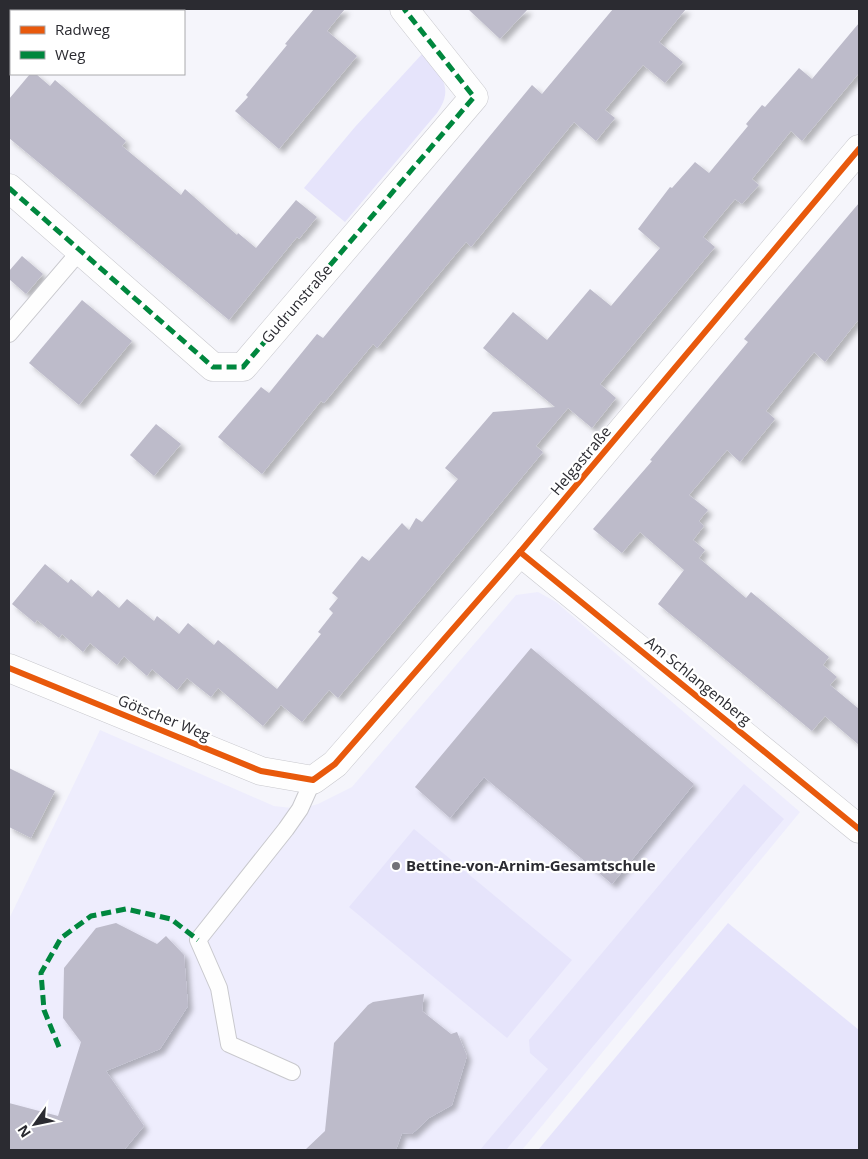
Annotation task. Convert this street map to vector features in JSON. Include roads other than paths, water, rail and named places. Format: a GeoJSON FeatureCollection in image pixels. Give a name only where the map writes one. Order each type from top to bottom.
{"type":"FeatureCollection","features":[{"type":"Feature","properties":{"kind":"street","name":"Gudrunstraße"},"geometry":{"type":"LineString","coordinates":[[9,188],[213,367],[243,367],[474,97],[404,9]]}},
{"type":"Feature","properties":{"kind":"street","name":"Helgastraße"},"geometry":{"type":"LineString","coordinates":[[314,780],[335,764],[520,552],[859,149]]}},
{"type":"Feature","properties":{"kind":"street","name":"Am Schlangenberg"},"geometry":{"type":"LineString","coordinates":[[520,552],[859,829]]}},
{"type":"Feature","properties":{"kind":"street","name":"Götscher Weg"},"geometry":{"type":"LineString","coordinates":[[9,668],[261,771],[314,780]]}},
{"type":"Feature","properties":{"kind":"lane"},"geometry":{"type":"LineString","coordinates":[[9,334],[80,251]]}},
{"type":"Feature","properties":{"kind":"lane"},"geometry":{"type":"LineString","coordinates":[[292,1072],[229,1044],[219,988],[198,940],[300,809],[314,780]]}},
{"type":"Feature","properties":{"kind":"place","name":"Bettine-von-Arnim-Gesamtschule"},"geometry":{"type":"Point","coordinates":[396,866]}}]}
